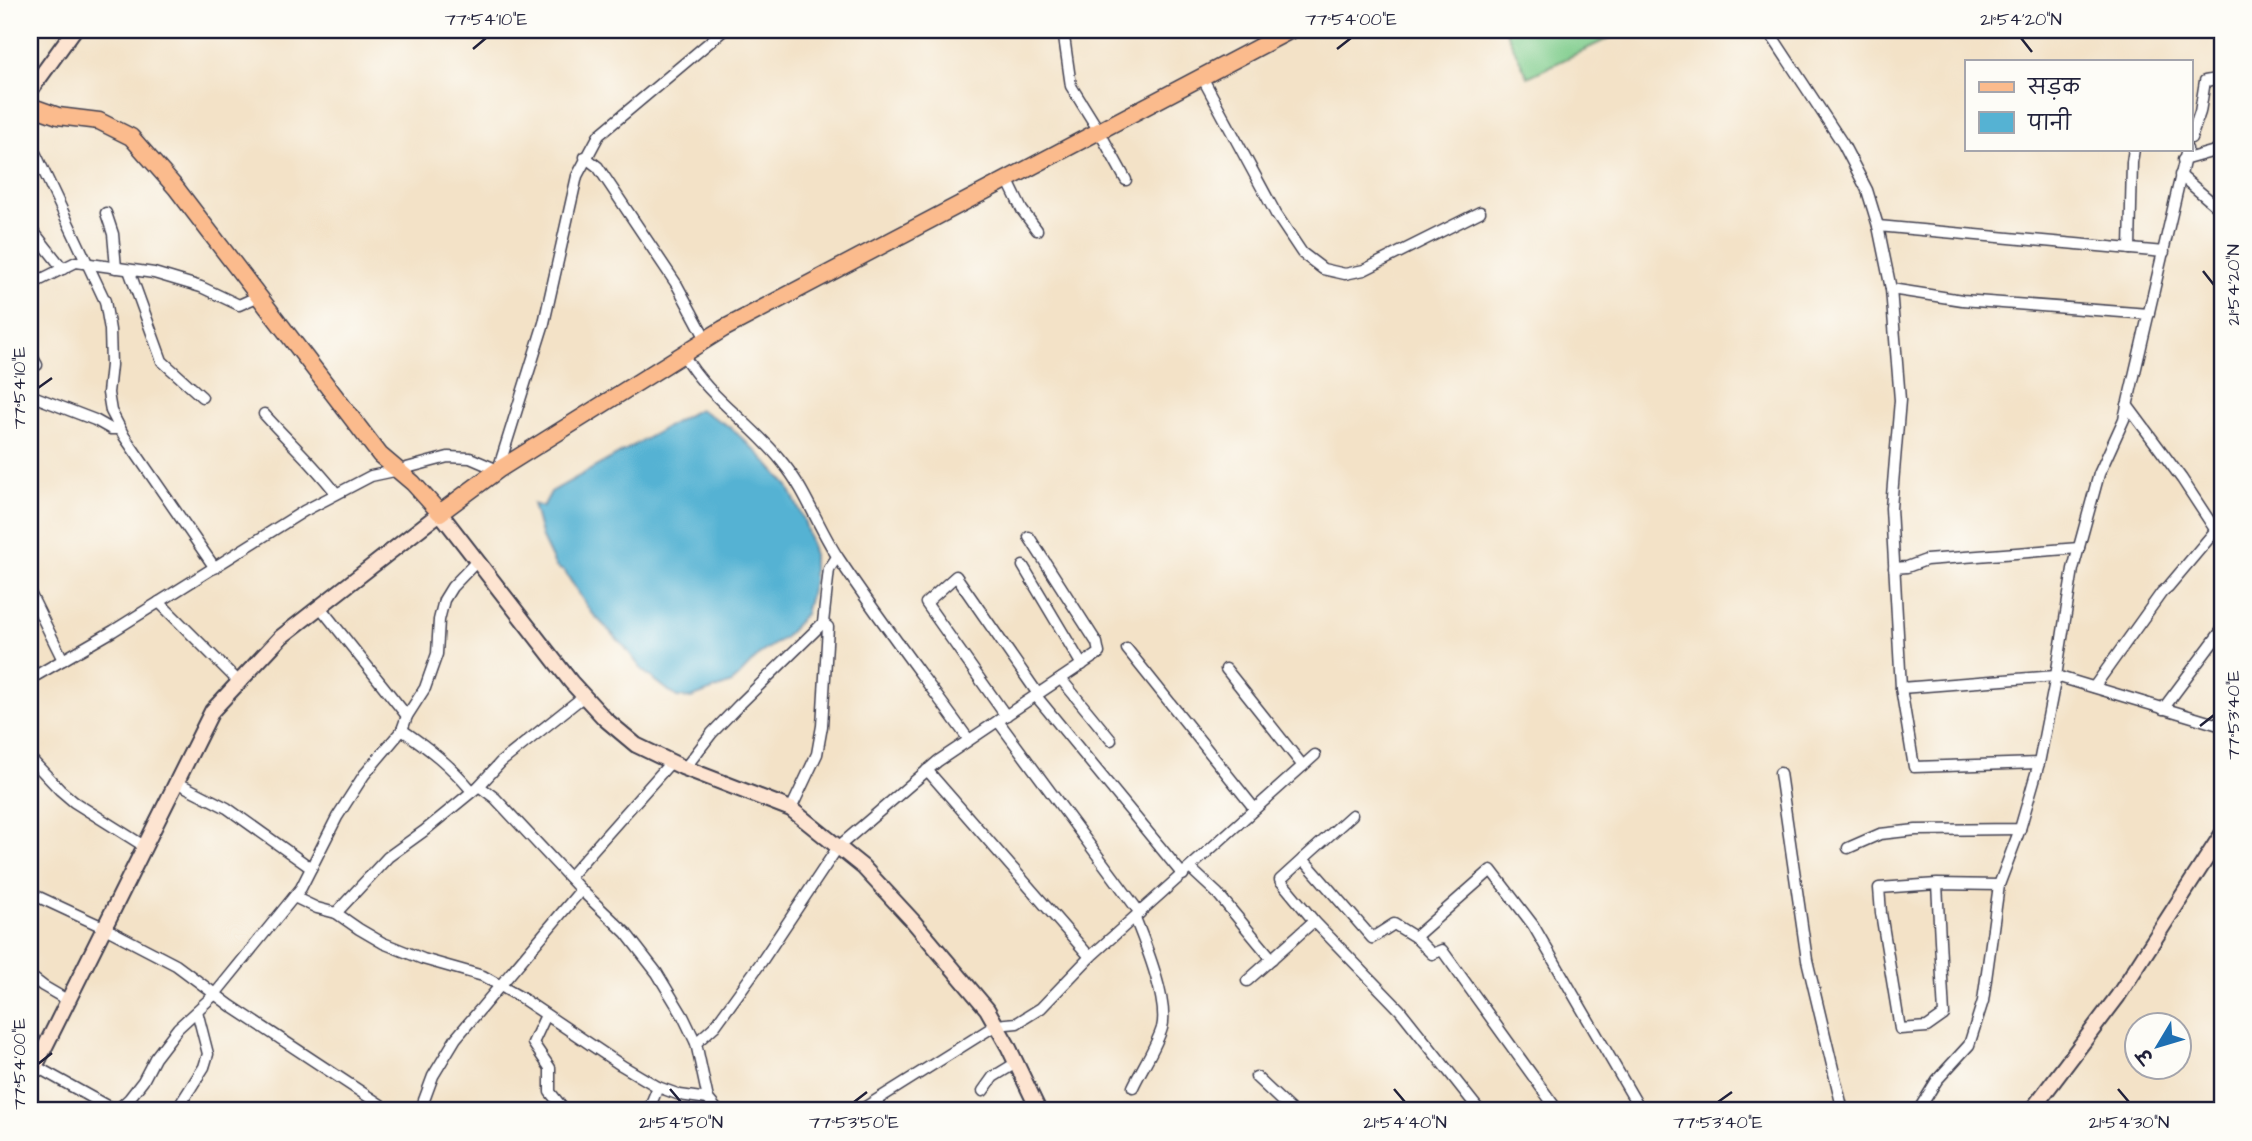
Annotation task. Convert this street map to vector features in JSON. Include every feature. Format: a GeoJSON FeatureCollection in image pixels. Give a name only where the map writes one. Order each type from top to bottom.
{"type":"FeatureCollection","features":[{"type":"Feature","properties":{"kind":"main road"},"geometry":{"type":"LineString","coordinates":[[30,91],[74,30]]}},
{"type":"Feature","properties":{"kind":"main road"},"geometry":{"type":"LineString","coordinates":[[32,1071],[212,711],[281,637],[498,470],[682,354],[1291,30]]}},
{"type":"Feature","properties":{"kind":"main road"},"geometry":{"type":"LineString","coordinates":[[30,106],[58,116],[99,121],[131,137],[176,188],[380,455],[414,482],[570,681],[606,719],[636,744],[791,809],[863,867],[987,1009],[1039,1111]]}},
{"type":"Feature","properties":{"kind":"main road"},"geometry":{"type":"LineString","coordinates":[[2031,1111],[2118,996],[2222,834]]}},
{"type":"Feature","properties":{"kind":"street"},"geometry":{"type":"LineString","coordinates":[[30,679],[304,511],[371,476],[448,457],[470,458],[498,470],[544,323],[577,176],[586,157],[599,135],[723,30]]}},
{"type":"Feature","properties":{"kind":"street"},"geometry":{"type":"LineString","coordinates":[[1063,30],[1071,86],[1126,180]]}},
{"type":"Feature","properties":{"kind":"street"},"geometry":{"type":"LineString","coordinates":[[1768,30],[1843,144],[1867,190],[1878,226],[1891,289],[1900,400],[1891,508],[1901,688],[1914,767],[2039,763]]}},
{"type":"Feature","properties":{"kind":"street"},"geometry":{"type":"LineString","coordinates":[[1202,77],[1276,214],[1303,253],[1323,270],[1345,274],[1364,270],[1480,212]]}},
{"type":"Feature","properties":{"kind":"street"},"geometry":{"type":"LineString","coordinates":[[2192,135],[2206,81],[2222,78]]}},
{"type":"Feature","properties":{"kind":"street"},"geometry":{"type":"LineString","coordinates":[[30,142],[105,302],[110,330],[111,365],[107,393],[111,411],[120,429],[215,568]]}},
{"type":"Feature","properties":{"kind":"street"},"geometry":{"type":"LineString","coordinates":[[2183,160],[2222,149]]}},
{"type":"Feature","properties":{"kind":"street"},"geometry":{"type":"LineString","coordinates":[[2130,248],[2134,150]]}},
{"type":"Feature","properties":{"kind":"street"},"geometry":{"type":"LineString","coordinates":[[1918,1111],[1937,1080],[1969,1045],[1983,1001],[1999,886],[2020,829],[2039,763],[2073,569],[2099,474],[2124,419],[2187,150]]}},
{"type":"Feature","properties":{"kind":"street"},"geometry":{"type":"LineString","coordinates":[[586,157],[598,167],[677,285],[706,340]]}},
{"type":"Feature","properties":{"kind":"street"},"geometry":{"type":"LineString","coordinates":[[2180,174],[2222,211]]}},
{"type":"Feature","properties":{"kind":"street"},"geometry":{"type":"LineString","coordinates":[[1007,179],[1037,230]]}},
{"type":"Feature","properties":{"kind":"street"},"geometry":{"type":"LineString","coordinates":[[106,213],[113,234],[116,268]]}},
{"type":"Feature","properties":{"kind":"street"},"geometry":{"type":"LineString","coordinates":[[1878,226],[2164,252]]}},
{"type":"Feature","properties":{"kind":"street"},"geometry":{"type":"LineString","coordinates":[[30,227],[63,268]]}},
{"type":"Feature","properties":{"kind":"street"},"geometry":{"type":"LineString","coordinates":[[30,285],[76,262],[154,273],[201,287],[239,305],[259,296]]}},
{"type":"Feature","properties":{"kind":"street"},"geometry":{"type":"LineString","coordinates":[[129,270],[162,361],[202,397]]}},
{"type":"Feature","properties":{"kind":"street"},"geometry":{"type":"LineString","coordinates":[[1891,289],[1962,300],[2149,314]]}},
{"type":"Feature","properties":{"kind":"street"},"geometry":{"type":"LineString","coordinates":[[30,353],[37,365]]}},
{"type":"Feature","properties":{"kind":"street"},"geometry":{"type":"LineString","coordinates":[[682,354],[694,374],[784,463],[809,502],[837,557],[969,740]]}},
{"type":"Feature","properties":{"kind":"street"},"geometry":{"type":"LineString","coordinates":[[30,395],[95,419],[111,429],[120,429]]}},
{"type":"Feature","properties":{"kind":"street"},"geometry":{"type":"LineString","coordinates":[[2127,405],[2182,479],[2222,540]]}},
{"type":"Feature","properties":{"kind":"street"},"geometry":{"type":"LineString","coordinates":[[264,414],[292,445],[317,467],[336,493]]}},
{"type":"Feature","properties":{"kind":"street"},"geometry":{"type":"LineString","coordinates":[[2094,687],[2162,593],[2216,530]]}},
{"type":"Feature","properties":{"kind":"street"},"geometry":{"type":"LineString","coordinates":[[696,1043],[715,1026],[838,847],[927,771],[1099,653],[1097,643],[1029,537]]}},
{"type":"Feature","properties":{"kind":"street"},"geometry":{"type":"LineString","coordinates":[[1894,568],[1907,568],[1926,559],[2079,548]]}},
{"type":"Feature","properties":{"kind":"street"},"geometry":{"type":"LineString","coordinates":[[569,877],[822,622],[829,569],[837,557]]}},
{"type":"Feature","properties":{"kind":"street"},"geometry":{"type":"LineString","coordinates":[[32,1071],[116,1111],[129,1099],[178,1028],[215,994],[294,897],[337,817],[357,786],[402,730],[407,716],[425,688],[437,654],[439,620],[444,600],[452,587],[477,561]]}},
{"type":"Feature","properties":{"kind":"street"},"geometry":{"type":"LineString","coordinates":[[1023,566],[1082,665]]}},
{"type":"Feature","properties":{"kind":"street"},"geometry":{"type":"LineString","coordinates":[[1132,1087],[1162,1028],[1163,1011],[1137,915],[926,603],[956,576],[1037,695],[1186,871],[1218,894],[1272,959]]}},
{"type":"Feature","properties":{"kind":"street"},"geometry":{"type":"LineString","coordinates":[[30,593],[63,660]]}},
{"type":"Feature","properties":{"kind":"street"},"geometry":{"type":"LineString","coordinates":[[159,602],[239,682]]}},
{"type":"Feature","properties":{"kind":"street"},"geometry":{"type":"LineString","coordinates":[[320,607],[407,716]]}},
{"type":"Feature","properties":{"kind":"street"},"geometry":{"type":"LineString","coordinates":[[791,809],[817,754],[822,726],[828,627],[822,622]]}},
{"type":"Feature","properties":{"kind":"street"},"geometry":{"type":"LineString","coordinates":[[2163,709],[2222,630]]}},
{"type":"Feature","properties":{"kind":"street"},"geometry":{"type":"LineString","coordinates":[[1127,649],[1254,808]]}},
{"type":"Feature","properties":{"kind":"street"},"geometry":{"type":"LineString","coordinates":[[1226,668],[1303,766]]}},
{"type":"Feature","properties":{"kind":"street"},"geometry":{"type":"LineString","coordinates":[[1901,688],[2056,676],[2222,726]]}},
{"type":"Feature","properties":{"kind":"street"},"geometry":{"type":"LineString","coordinates":[[1061,679],[1111,740]]}},
{"type":"Feature","properties":{"kind":"street"},"geometry":{"type":"LineString","coordinates":[[336,913],[388,857],[424,831],[475,788],[500,762],[584,696]]}},
{"type":"Feature","properties":{"kind":"street"},"geometry":{"type":"LineString","coordinates":[[402,730],[434,751],[475,788],[495,798],[581,890],[626,933],[657,973],[683,1016],[696,1043],[708,1099],[718,1111]]}},
{"type":"Feature","properties":{"kind":"street"},"geometry":{"type":"LineString","coordinates":[[859,1111],[996,1026],[1017,1023],[1041,1008],[1090,957],[1315,755]]}},
{"type":"Feature","properties":{"kind":"street"},"geometry":{"type":"LineString","coordinates":[[30,758],[74,802],[144,846]]}},
{"type":"Feature","properties":{"kind":"street"},"geometry":{"type":"LineString","coordinates":[[927,771],[1090,957]]}},
{"type":"Feature","properties":{"kind":"street"},"geometry":{"type":"LineString","coordinates":[[1780,773],[1807,960],[1843,1111]]}},
{"type":"Feature","properties":{"kind":"street"},"geometry":{"type":"LineString","coordinates":[[176,782],[227,808],[311,868]]}},
{"type":"Feature","properties":{"kind":"street"},"geometry":{"type":"LineString","coordinates":[[1353,815],[1280,880],[1314,921],[1400,1010],[1480,1111]]}},
{"type":"Feature","properties":{"kind":"street"},"geometry":{"type":"LineString","coordinates":[[1848,848],[1880,834],[1916,830],[2020,829]]}},
{"type":"Feature","properties":{"kind":"street"},"geometry":{"type":"LineString","coordinates":[[1303,859],[1372,938],[1394,924],[1415,937],[1432,954],[1442,950],[1558,1111]]}},
{"type":"Feature","properties":{"kind":"street"},"geometry":{"type":"LineString","coordinates":[[1415,937],[1491,870],[1533,925],[1641,1111]]}},
{"type":"Feature","properties":{"kind":"street"},"geometry":{"type":"LineString","coordinates":[[1937,884],[1944,1015],[1927,1027],[1900,1029],[1879,888],[1937,884],[1999,886]]}},
{"type":"Feature","properties":{"kind":"street"},"geometry":{"type":"LineString","coordinates":[[420,1111],[433,1076],[456,1038],[581,890]]}},
{"type":"Feature","properties":{"kind":"street"},"geometry":{"type":"LineString","coordinates":[[30,893],[176,965],[390,1111]]}},
{"type":"Feature","properties":{"kind":"street"},"geometry":{"type":"LineString","coordinates":[[294,897],[336,913],[383,943],[483,976],[658,1087],[680,1095],[708,1099]]}},
{"type":"Feature","properties":{"kind":"street"},"geometry":{"type":"LineString","coordinates":[[1247,981],[1314,921]]}},
{"type":"Feature","properties":{"kind":"street"},"geometry":{"type":"LineString","coordinates":[[30,976],[67,1000]]}},
{"type":"Feature","properties":{"kind":"street"},"geometry":{"type":"LineString","coordinates":[[176,1111],[204,1067],[208,1054],[197,1011]]}},
{"type":"Feature","properties":{"kind":"street"},"geometry":{"type":"LineString","coordinates":[[546,1015],[533,1043],[550,1068],[550,1092],[565,1111]]}},
{"type":"Feature","properties":{"kind":"street"},"geometry":{"type":"LineString","coordinates":[[983,1091],[993,1077],[1016,1063]]}},
{"type":"Feature","properties":{"kind":"street"},"geometry":{"type":"LineString","coordinates":[[1256,1077],[1292,1111]]}},
{"type":"Feature","properties":{"kind":"street"},"geometry":{"type":"LineString","coordinates":[[648,1111],[658,1087]]}},
{"type":"Feature","properties":{"kind":"green space"},"geometry":{"type":"Polygon","coordinates":[[[1505,30],[1626,30],[1528,77],[1505,30]]]}},
{"type":"Feature","properties":{"kind":"water"},"geometry":{"type":"Polygon","coordinates":[[[699,409],[730,427],[788,486],[804,520],[813,552],[813,582],[805,614],[785,637],[761,653],[732,683],[691,698],[677,697],[643,671],[624,646],[590,611],[565,572],[556,567],[542,538],[533,504],[543,507],[551,492],[699,409]]]}}]}
